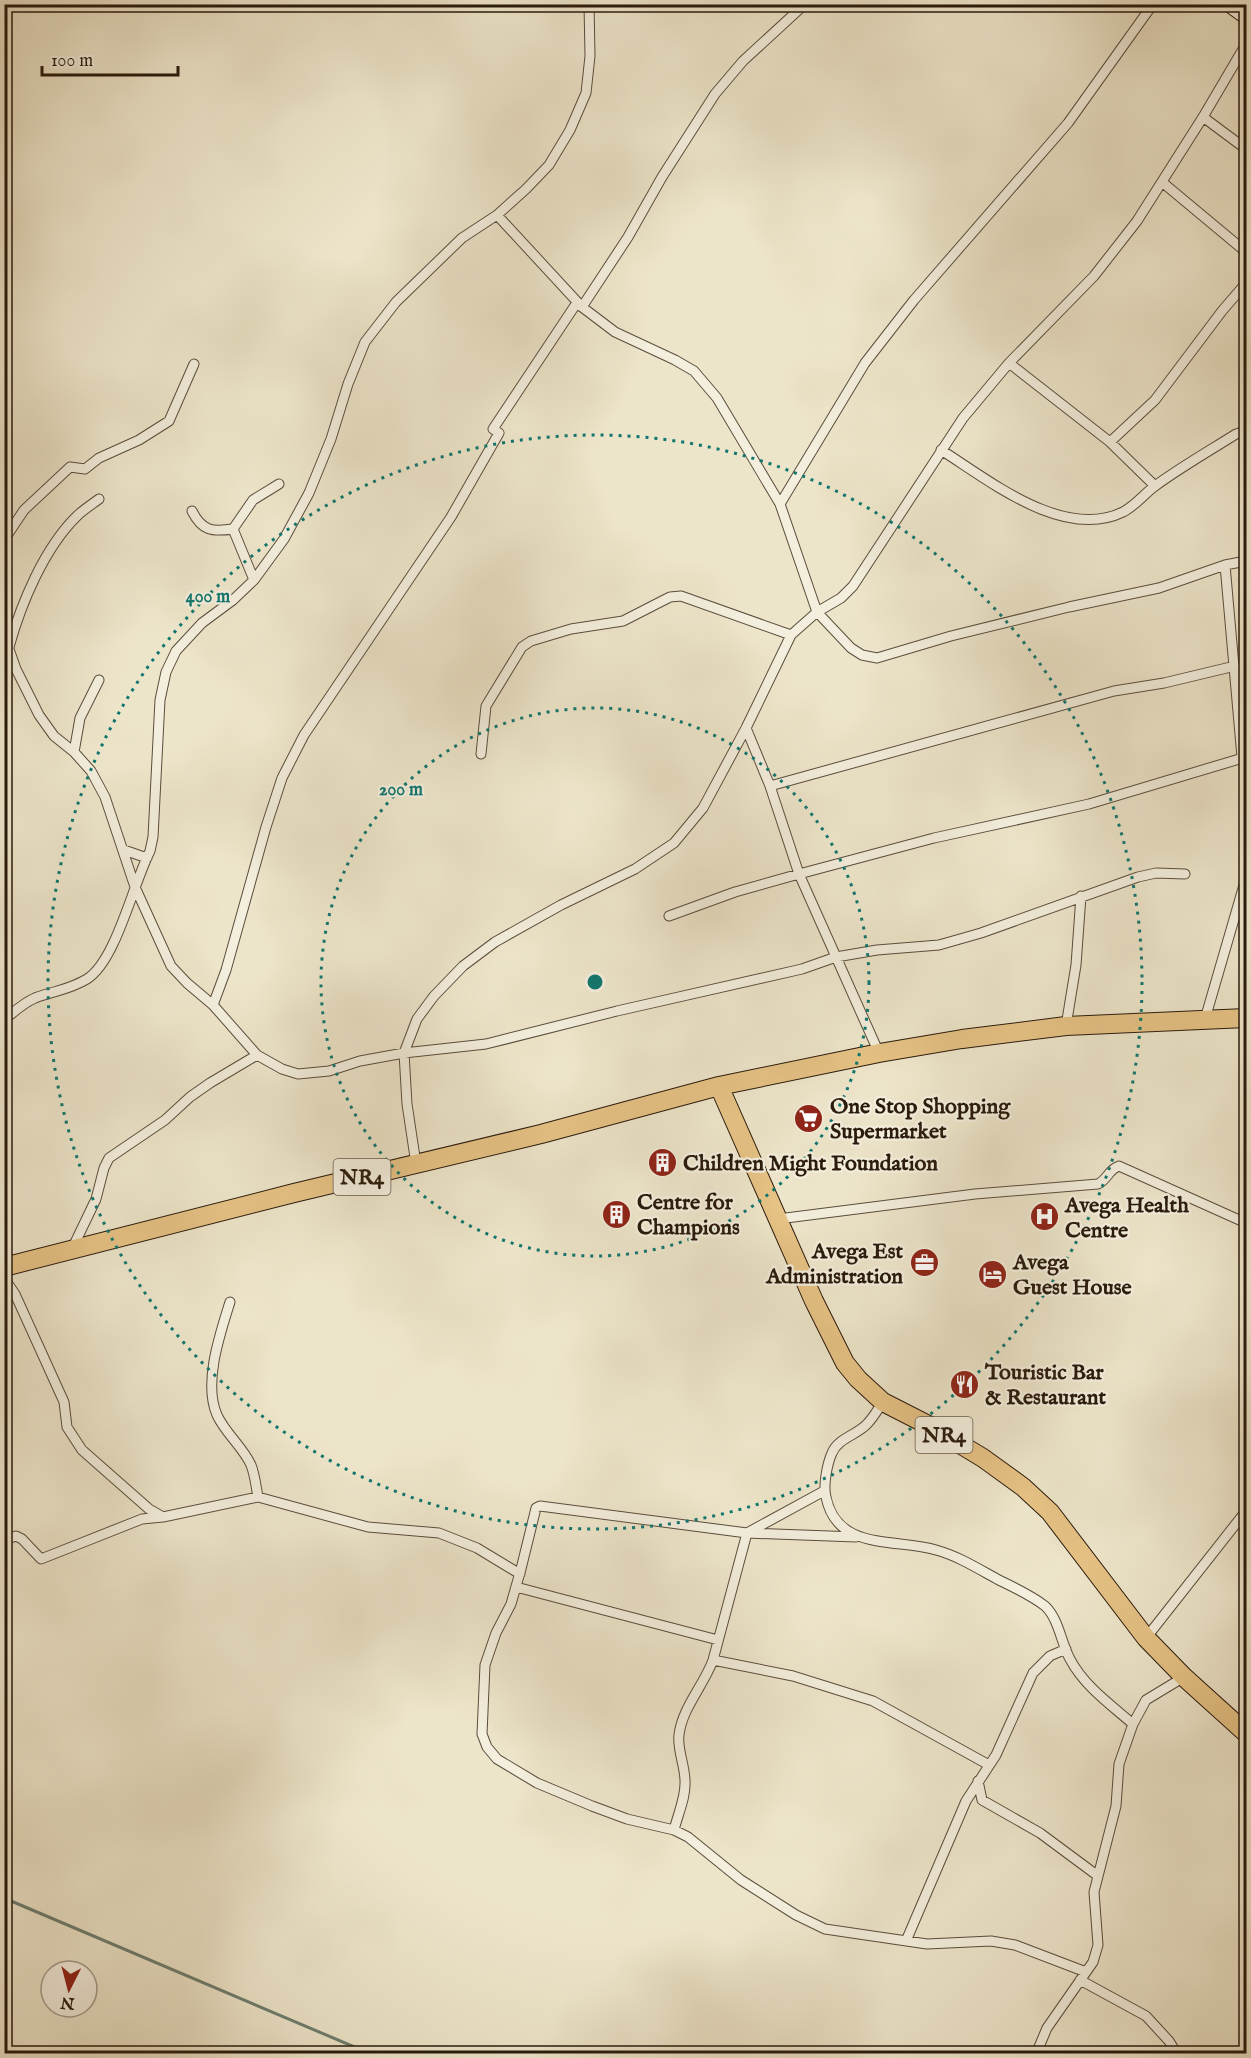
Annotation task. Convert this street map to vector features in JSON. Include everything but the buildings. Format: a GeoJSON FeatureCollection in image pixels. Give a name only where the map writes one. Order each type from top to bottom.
{"type":"FeatureCollection","features":[{"type":"Feature","properties":{"kind":"highway","name":"NR4"},"geometry":{"type":"LineString","coordinates":[[4,1268],[294,1193],[542,1134],[719,1086],[879,1053],[962,1039],[1066,1026],[1246,1018]]}},
{"type":"Feature","properties":{"kind":"highway","name":"NR4"},"geometry":{"type":"LineString","coordinates":[[719,1086],[814,1301],[844,1363],[858,1380],[883,1402],[930,1426],[983,1458],[1023,1487],[1050,1512],[1146,1638],[1184,1677],[1246,1733]]}},
{"type":"Feature","properties":{"kind":"street"},"geometry":{"type":"LineString","coordinates":[[4,1020],[25,1003],[37,997],[65,991],[88,979],[100,969],[117,934],[153,837],[160,710],[166,672],[176,651],[202,623],[233,600],[254,580],[284,539],[309,492],[331,439],[348,384],[365,342],[396,302],[425,273],[462,238],[497,215],[549,165],[570,130],[586,93],[590,56],[590,4]]}},
{"type":"Feature","properties":{"kind":"street"},"geometry":{"type":"LineString","coordinates":[[582,308],[715,94],[743,60],[805,4]]}},
{"type":"Feature","properties":{"kind":"street"},"geometry":{"type":"LineString","coordinates":[[780,504],[865,363],[914,300],[1068,123],[1153,4]]}},
{"type":"Feature","properties":{"kind":"street"},"geometry":{"type":"LineString","coordinates":[[1228,4],[1246,17]]}},
{"type":"Feature","properties":{"kind":"street"},"geometry":{"type":"LineString","coordinates":[[416,1164],[407,1104],[404,1053],[417,1019],[434,996],[463,966],[514,932],[561,905],[635,869],[674,843],[703,808],[746,728],[791,634],[817,612],[841,598],[853,586],[963,418],[1009,363],[1094,276],[1137,221],[1246,44]]}},
{"type":"Feature","properties":{"kind":"street"},"geometry":{"type":"LineString","coordinates":[[1203,117],[1246,149]]}},
{"type":"Feature","properties":{"kind":"street"},"geometry":{"type":"LineString","coordinates":[[1162,182],[1246,252]]}},
{"type":"Feature","properties":{"kind":"street"},"geometry":{"type":"LineString","coordinates":[[497,215],[582,308]]}},
{"type":"Feature","properties":{"kind":"street"},"geometry":{"type":"LineString","coordinates":[[1110,442],[1155,400],[1246,283]]}},
{"type":"Feature","properties":{"kind":"street"},"geometry":{"type":"LineString","coordinates":[[213,1005],[226,970],[282,778],[304,735],[451,517],[499,433],[493,429],[576,304],[615,332],[694,371],[717,398],[780,504],[817,612],[851,648],[862,655],[877,658],[951,636],[1159,588],[1225,565],[1246,561]]}},
{"type":"Feature","properties":{"kind":"street"},"geometry":{"type":"LineString","coordinates":[[1009,363],[1110,442],[1155,486]]}},
{"type":"Feature","properties":{"kind":"street"},"geometry":{"type":"LineString","coordinates":[[4,540],[24,510],[70,467],[85,469],[99,458],[139,440],[169,421],[194,364]]}},
{"type":"Feature","properties":{"kind":"street"},"geometry":{"type":"LineString","coordinates":[[941,450],[1036,508],[1070,518],[1100,519],[1124,511],[1155,486],[1236,434],[1246,431]]}},
{"type":"Feature","properties":{"kind":"street"},"geometry":{"type":"LineString","coordinates":[[233,529],[253,500],[279,484]]}},
{"type":"Feature","properties":{"kind":"street"},"geometry":{"type":"LineString","coordinates":[[9,647],[17,616],[37,574],[59,538],[76,517],[99,499]]}},
{"type":"Feature","properties":{"kind":"street"},"geometry":{"type":"LineString","coordinates":[[192,511],[198,523],[209,530],[233,529]]}},
{"type":"Feature","properties":{"kind":"street"},"geometry":{"type":"LineString","coordinates":[[233,529],[254,580]]}},
{"type":"Feature","properties":{"kind":"street"},"geometry":{"type":"LineString","coordinates":[[669,916],[735,892],[799,874],[934,838],[1089,804],[1245,760],[1225,565]]}},
{"type":"Feature","properties":{"kind":"street"},"geometry":{"type":"LineString","coordinates":[[481,754],[486,706],[516,655],[531,641],[571,629],[623,621],[670,597],[681,596],[791,634]]}},
{"type":"Feature","properties":{"kind":"street"},"geometry":{"type":"LineString","coordinates":[[4,635],[16,669],[39,715],[54,736],[74,752],[91,771],[105,797],[135,886],[171,966],[213,1005],[257,1055],[282,1069],[298,1074],[329,1071],[360,1061],[404,1053],[486,1044],[617,1011],[802,969],[836,957],[877,950],[939,945],[981,933],[1138,877],[1156,873],[1185,874]]}},
{"type":"Feature","properties":{"kind":"street"},"geometry":{"type":"LineString","coordinates":[[770,786],[1114,692],[1235,666]]}},
{"type":"Feature","properties":{"kind":"street"},"geometry":{"type":"LineString","coordinates":[[74,752],[80,718],[99,680]]}},
{"type":"Feature","properties":{"kind":"street"},"geometry":{"type":"LineString","coordinates":[[746,728],[770,786],[799,874],[879,1053]]}},
{"type":"Feature","properties":{"kind":"street"},"geometry":{"type":"LineString","coordinates":[[124,849],[147,858]]}},
{"type":"Feature","properties":{"kind":"street"},"geometry":{"type":"LineString","coordinates":[[1205,1019],[1246,878]]}},
{"type":"Feature","properties":{"kind":"street"},"geometry":{"type":"LineString","coordinates":[[1066,1026],[1076,965],[1081,896]]}},
{"type":"Feature","properties":{"kind":"street"},"geometry":{"type":"LineString","coordinates":[[71,1251],[96,1199],[109,1158],[165,1120],[189,1097],[257,1055]]}},
{"type":"Feature","properties":{"kind":"street"},"geometry":{"type":"LineString","coordinates":[[777,1219],[975,1194],[1098,1184],[1103,1182],[1113,1167],[1119,1166],[1246,1223]]}},
{"type":"Feature","properties":{"kind":"street"},"geometry":{"type":"LineString","coordinates":[[4,1278],[15,1294],[64,1402],[67,1427],[82,1450],[149,1509],[163,1517]]}},
{"type":"Feature","properties":{"kind":"street"},"geometry":{"type":"LineString","coordinates":[[230,1302],[220,1332],[212,1386],[213,1401],[217,1416],[251,1465],[258,1497]]}},
{"type":"Feature","properties":{"kind":"street"},"geometry":{"type":"LineString","coordinates":[[883,1402],[866,1425],[837,1445],[831,1454],[824,1491],[828,1507],[836,1521],[851,1533],[872,1541],[933,1548],[951,1554],[1024,1593],[1045,1607],[1054,1618],[1071,1660],[1093,1690],[1133,1724]]}},
{"type":"Feature","properties":{"kind":"street"},"geometry":{"type":"LineString","coordinates":[[674,1830],[684,1794],[685,1781],[679,1736],[684,1717],[713,1660],[747,1533],[824,1491]]}},
{"type":"Feature","properties":{"kind":"street"},"geometry":{"type":"LineString","coordinates":[[4,1540],[16,1536],[22,1539],[41,1559],[142,1518],[163,1517],[258,1497],[368,1527],[439,1533],[477,1548],[520,1574]]}},
{"type":"Feature","properties":{"kind":"street"},"geometry":{"type":"LineString","coordinates":[[862,1537],[747,1533],[540,1506],[536,1508],[511,1604],[496,1633],[485,1665],[482,1734],[487,1747],[497,1759],[537,1783],[627,1819],[674,1830],[688,1837],[741,1880],[796,1915],[825,1929],[927,1944],[991,1941],[1015,1945],[1083,1976],[1146,2016],[1169,2041],[1177,2054]]}},
{"type":"Feature","properties":{"kind":"street"},"geometry":{"type":"LineString","coordinates":[[1146,1638],[1246,1511]]}},
{"type":"Feature","properties":{"kind":"street"},"geometry":{"type":"LineString","coordinates":[[516,1587],[718,1640]]}},
{"type":"Feature","properties":{"kind":"street"},"geometry":{"type":"LineString","coordinates":[[906,1941],[966,1800],[996,1755],[1033,1673],[1050,1656],[1066,1649]]}},
{"type":"Feature","properties":{"kind":"street"},"geometry":{"type":"LineString","coordinates":[[713,1660],[793,1676],[873,1701],[989,1765]]}},
{"type":"Feature","properties":{"kind":"street"},"geometry":{"type":"LineString","coordinates":[[1036,2054],[1047,2028],[1093,1962],[1098,1945],[1094,1892],[1116,1806],[1119,1764],[1133,1724],[1146,1700],[1184,1677]]}},
{"type":"Feature","properties":{"kind":"street"},"geometry":{"type":"LineString","coordinates":[[978,1781],[982,1800],[1040,1833],[1098,1876]]}},
{"type":"Feature","properties":{"kind":"waterway"},"geometry":{"type":"LineString","coordinates":[[4,1898],[371,2054]]}},
{"type":"Feature","properties":{"kind":"place","name":"One Stop Shopping Supermarket"},"geometry":{"type":"Point","coordinates":[809,1118]}},
{"type":"Feature","properties":{"kind":"place","name":"Children Might Foundation"},"geometry":{"type":"Point","coordinates":[662,1162]}},
{"type":"Feature","properties":{"kind":"place","name":"Centre for Champions"},"geometry":{"type":"Point","coordinates":[616,1214]}},
{"type":"Feature","properties":{"kind":"place","name":"Avega Health Centre"},"geometry":{"type":"Point","coordinates":[1044,1217]}},
{"type":"Feature","properties":{"kind":"place","name":"Avega Est Administration"},"geometry":{"type":"Point","coordinates":[924,1263]}},
{"type":"Feature","properties":{"kind":"place","name":"Avega Guest House"},"geometry":{"type":"Point","coordinates":[992,1274]}},
{"type":"Feature","properties":{"kind":"place","name":"Touristic Bar & Restaurant"},"geometry":{"type":"Point","coordinates":[964,1384]}}]}
